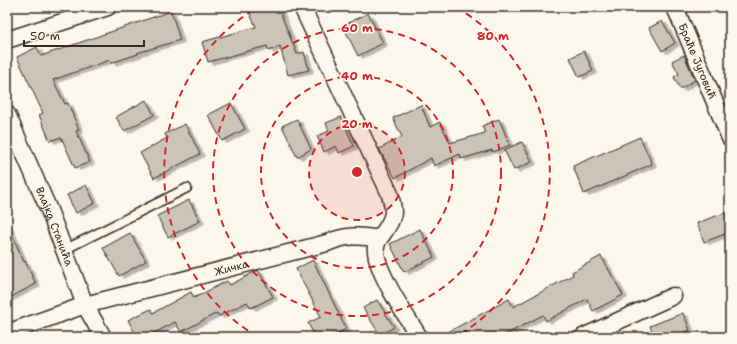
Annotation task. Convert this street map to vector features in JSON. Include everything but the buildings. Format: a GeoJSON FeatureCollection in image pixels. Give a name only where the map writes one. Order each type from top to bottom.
{"type":"FeatureCollection","features":[{"type":"Feature","properties":{"kind":"street"},"geometry":{"type":"LineString","coordinates":[[7,40],[108,7]]}},
{"type":"Feature","properties":{"kind":"street"},"geometry":{"type":"LineString","coordinates":[[302,7],[389,192],[393,204],[393,214],[390,224],[376,245],[376,255],[383,275],[419,337]]}},
{"type":"Feature","properties":{"kind":"street","name":"Браће Југовић"},"geometry":{"type":"LineString","coordinates":[[674,7],[730,138]]}},
{"type":"Feature","properties":{"kind":"street","name":"Влајка Станића"},"geometry":{"type":"LineString","coordinates":[[7,114],[49,210],[85,305],[103,337]]}},
{"type":"Feature","properties":{"kind":"street","name":"Жичка"},"geometry":{"type":"LineString","coordinates":[[7,333],[85,305],[320,245],[345,237],[364,236],[379,239]]}},
{"type":"Feature","properties":{"kind":"street"},"geometry":{"type":"LineString","coordinates":[[583,337],[673,296]]}},
{"type":"Feature","properties":{"kind":"lane"},"geometry":{"type":"LineString","coordinates":[[64,250],[187,188]]}}]}
